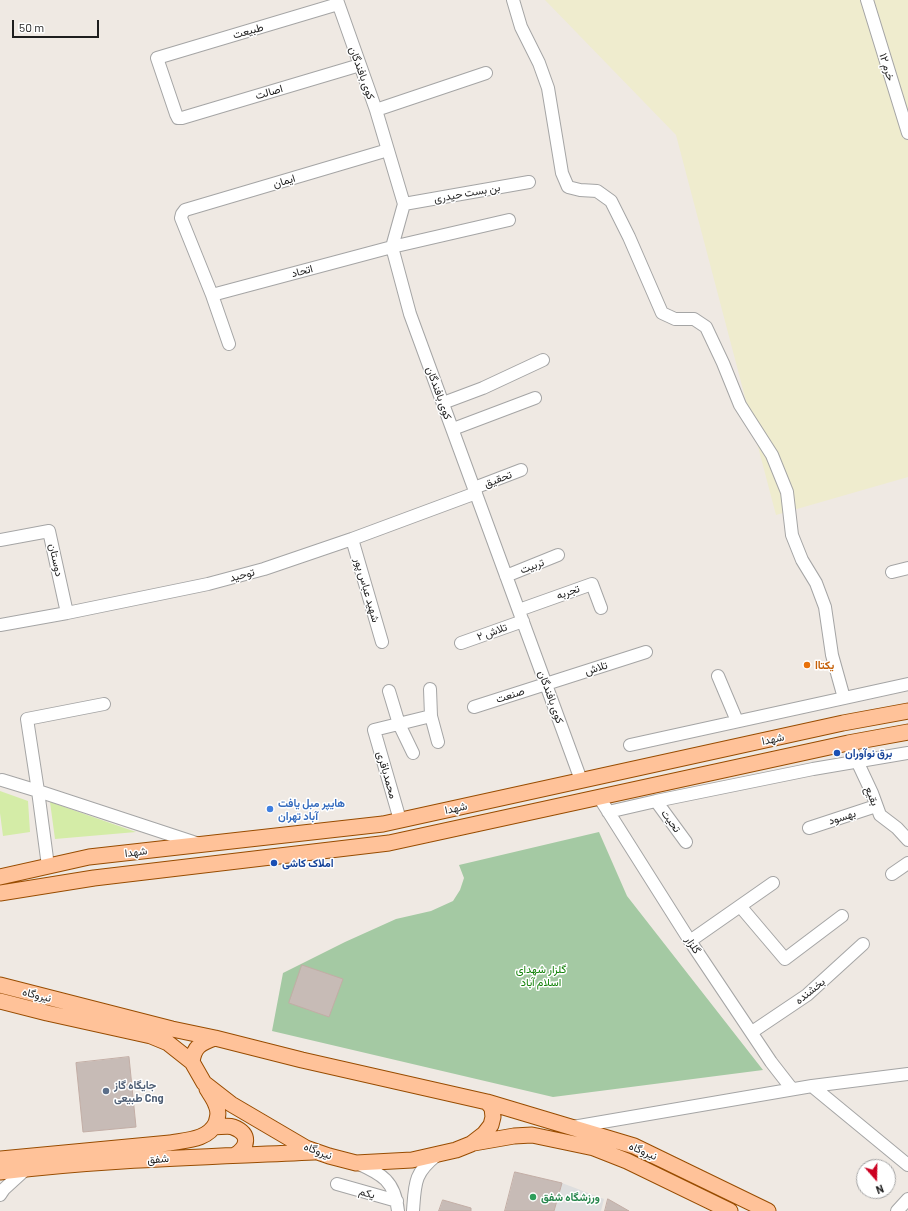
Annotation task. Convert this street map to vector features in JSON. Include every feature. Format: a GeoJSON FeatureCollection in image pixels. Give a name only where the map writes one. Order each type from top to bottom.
{"type":"FeatureCollection","features":[{"type":"Feature","properties":{"kind":"main road","name":"شهدا"},"geometry":{"type":"LineString","coordinates":[[0,876],[89,857],[384,824],[843,723],[908,711]]}},
{"type":"Feature","properties":{"kind":"main road","name":"شهدا"},"geometry":{"type":"LineString","coordinates":[[0,893],[114,876],[389,843],[848,743],[908,732]]}},
{"type":"Feature","properties":{"kind":"main road"},"geometry":{"type":"LineString","coordinates":[[110,855],[114,876]]}},
{"type":"Feature","properties":{"kind":"main road","name":"نیروگاه"},"geometry":{"type":"LineString","coordinates":[[0,985],[170,1036],[192,1062],[204,1083],[232,1104],[306,1148],[329,1156],[356,1163],[412,1160],[456,1150],[472,1144],[514,1136],[532,1135],[594,1148],[627,1161],[730,1211]]}},
{"type":"Feature","properties":{"kind":"main road","name":"نیروگاه"},"geometry":{"type":"LineString","coordinates":[[0,1001],[150,1036],[215,1038],[302,1060],[487,1102],[634,1146],[768,1211]]}},
{"type":"Feature","properties":{"kind":"main road"},"geometry":{"type":"LineString","coordinates":[[192,1062],[193,1053],[198,1046],[215,1038]]}},
{"type":"Feature","properties":{"kind":"main road"},"geometry":{"type":"LineString","coordinates":[[204,1083],[216,1104],[219,1116],[214,1127],[232,1127],[241,1131],[246,1139],[245,1145],[235,1156]]}},
{"type":"Feature","properties":{"kind":"main road","name":"نیروگاه"},"geometry":{"type":"LineString","coordinates":[[472,1144],[484,1134],[491,1125],[493,1117],[492,1108],[487,1102]]}},
{"type":"Feature","properties":{"kind":"main road","name":"شفق"},"geometry":{"type":"LineString","coordinates":[[0,1159],[170,1143],[194,1139],[208,1134],[214,1127]]}},
{"type":"Feature","properties":{"kind":"main road","name":"شفق"},"geometry":{"type":"LineString","coordinates":[[0,1172],[27,1168],[172,1158],[317,1152]]}},
{"type":"Feature","properties":{"kind":"street"},"geometry":{"type":"LineString","coordinates":[[513,0],[521,27],[539,63],[548,88],[562,173],[568,187],[580,190],[597,191],[611,200],[662,313],[675,319],[694,319],[706,327],[740,405],[772,455],[787,492],[792,535],[802,560],[816,582],[825,607],[832,655],[844,698]]}},
{"type":"Feature","properties":{"kind":"street","name":"خرم ۱۲"},"geometry":{"type":"LineString","coordinates":[[866,0],[908,133]]}},
{"type":"Feature","properties":{"kind":"street","name":"طبیعت"},"geometry":{"type":"LineString","coordinates":[[178,118],[157,58],[338,2]]}},
{"type":"Feature","properties":{"kind":"street","name":"کوی بافندگان"},"geometry":{"type":"LineString","coordinates":[[338,2],[376,110],[404,204]]}},
{"type":"Feature","properties":{"kind":"street","name":"اصالت"},"geometry":{"type":"LineString","coordinates":[[178,118],[360,66]]}},
{"type":"Feature","properties":{"kind":"street"},"geometry":{"type":"LineString","coordinates":[[376,110],[486,73]]}},
{"type":"Feature","properties":{"kind":"street","name":"ایمان"},"geometry":{"type":"LineString","coordinates":[[212,295],[182,218],[182,214],[185,210],[388,150]]}},
{"type":"Feature","properties":{"kind":"street","name":"بن بست حیدری"},"geometry":{"type":"LineString","coordinates":[[404,204],[529,182]]}},
{"type":"Feature","properties":{"kind":"street"},"geometry":{"type":"LineString","coordinates":[[392,247],[404,204]]}},
{"type":"Feature","properties":{"kind":"street","name":"اتحاد"},"geometry":{"type":"LineString","coordinates":[[212,295],[392,247],[509,220]]}},
{"type":"Feature","properties":{"kind":"street","name":"کوی بافندگان"},"geometry":{"type":"LineString","coordinates":[[392,247],[410,314],[581,780]]}},
{"type":"Feature","properties":{"kind":"street"},"geometry":{"type":"LineString","coordinates":[[212,295],[229,344]]}},
{"type":"Feature","properties":{"kind":"street"},"geometry":{"type":"LineString","coordinates":[[443,403],[483,388],[543,360]]}},
{"type":"Feature","properties":{"kind":"street"},"geometry":{"type":"LineString","coordinates":[[453,429],[535,398]]}},
{"type":"Feature","properties":{"kind":"street","name":"تحقیق"},"geometry":{"type":"LineString","coordinates":[[475,490],[522,470]]}},
{"type":"Feature","properties":{"kind":"street","name":"توحید"},"geometry":{"type":"LineString","coordinates":[[0,625],[67,614],[208,584],[264,569],[352,539],[475,490]]}},
{"type":"Feature","properties":{"kind":"street","name":"دوستان"},"geometry":{"type":"LineString","coordinates":[[0,540],[49,531],[67,614]]}},
{"type":"Feature","properties":{"kind":"street","name":"شهید عباس پور"},"geometry":{"type":"LineString","coordinates":[[352,539],[382,642]]}},
{"type":"Feature","properties":{"kind":"street","name":"تربیت"},"geometry":{"type":"LineString","coordinates":[[506,576],[558,556]]}},
{"type":"Feature","properties":{"kind":"street"},"geometry":{"type":"LineString","coordinates":[[892,572],[908,568]]}},
{"type":"Feature","properties":{"kind":"street","name":"تجربه"},"geometry":{"type":"LineString","coordinates":[[521,615],[592,584],[601,608]]}},
{"type":"Feature","properties":{"kind":"street","name":"تلاش ۲"},"geometry":{"type":"LineString","coordinates":[[461,643],[521,615]]}},
{"type":"Feature","properties":{"kind":"street","name":"تلاش"},"geometry":{"type":"LineString","coordinates":[[546,683],[646,652]]}},
{"type":"Feature","properties":{"kind":"street"},"geometry":{"type":"LineString","coordinates":[[718,676],[737,721]]}},
{"type":"Feature","properties":{"kind":"street","name":"صنعت"},"geometry":{"type":"LineString","coordinates":[[474,707],[546,683]]}},
{"type":"Feature","properties":{"kind":"street"},"geometry":{"type":"LineString","coordinates":[[630,744],[908,684]]}},
{"type":"Feature","properties":{"kind":"street"},"geometry":{"type":"LineString","coordinates":[[430,689],[431,716],[438,742]]}},
{"type":"Feature","properties":{"kind":"street"},"geometry":{"type":"LineString","coordinates":[[389,691],[399,724],[413,753]]}},
{"type":"Feature","properties":{"kind":"street"},"geometry":{"type":"LineString","coordinates":[[48,866],[27,719],[104,704]]}},
{"type":"Feature","properties":{"kind":"street"},"geometry":{"type":"LineString","coordinates":[[399,724],[431,716]]}},
{"type":"Feature","properties":{"kind":"street","name":"محمدباقری"},"geometry":{"type":"LineString","coordinates":[[399,724],[374,730],[400,820]]}},
{"type":"Feature","properties":{"kind":"street","name":"بقیع"},"geometry":{"type":"LineString","coordinates":[[848,743],[880,815],[897,828],[908,840]]}},
{"type":"Feature","properties":{"kind":"street"},"geometry":{"type":"LineString","coordinates":[[608,812],[857,761],[908,753]]}},
{"type":"Feature","properties":{"kind":"street"},"geometry":{"type":"LineString","coordinates":[[2,780],[199,845]]}},
{"type":"Feature","properties":{"kind":"street","name":"گلزار"},"geometry":{"type":"LineString","coordinates":[[599,797],[690,940],[792,1089]]}},
{"type":"Feature","properties":{"kind":"street","name":"تحیت"},"geometry":{"type":"LineString","coordinates":[[656,801],[686,842]]}},
{"type":"Feature","properties":{"kind":"street","name":"بهسود"},"geometry":{"type":"LineString","coordinates":[[809,828],[876,806]]}},
{"type":"Feature","properties":{"kind":"street"},"geometry":{"type":"LineString","coordinates":[[892,874],[908,863]]}},
{"type":"Feature","properties":{"kind":"street"},"geometry":{"type":"LineString","coordinates":[[690,940],[773,884]]}},
{"type":"Feature","properties":{"kind":"street"},"geometry":{"type":"LineString","coordinates":[[740,906],[785,959],[842,916]]}},
{"type":"Feature","properties":{"kind":"street","name":"بخشنده"},"geometry":{"type":"LineString","coordinates":[[752,1032],[807,995],[863,944]]}},
{"type":"Feature","properties":{"kind":"street"},"geometry":{"type":"LineString","coordinates":[[572,1127],[792,1089],[908,1074]]}},
{"type":"Feature","properties":{"kind":"street"},"geometry":{"type":"LineString","coordinates":[[812,1086],[908,1165]]}},
{"type":"Feature","properties":{"kind":"street"},"geometry":{"type":"LineString","coordinates":[[413,1211],[415,1184],[420,1172],[426,1164],[438,1154]]}},
{"type":"Feature","properties":{"kind":"street"},"geometry":{"type":"LineString","coordinates":[[356,1163],[377,1172],[386,1179],[393,1189],[397,1206]]}},
{"type":"Feature","properties":{"kind":"street"},"geometry":{"type":"LineString","coordinates":[[0,1195],[4,1189],[27,1168]]}},
{"type":"Feature","properties":{"kind":"street","name":"یکم"},"geometry":{"type":"LineString","coordinates":[[337,1184],[397,1206]]}},
{"type":"Feature","properties":{"kind":"street"},"geometry":{"type":"LineString","coordinates":[[897,1211],[908,1199]]}},
{"type":"Feature","properties":{"kind":"shaded area"},"geometry":{"type":"Polygon","coordinates":[[[545,0],[908,0],[908,477],[776,515],[676,135],[545,0]]]}},
{"type":"Feature","properties":{"kind":"shaded area"},"geometry":{"type":"Polygon","coordinates":[[[562,1183],[604,1199],[601,1211],[554,1211],[562,1183]]]}},
{"type":"Feature","properties":{"kind":"green space"},"geometry":{"type":"Polygon","coordinates":[[[0,791],[28,801],[30,832],[3,836],[0,813],[0,791]]]}},
{"type":"Feature","properties":{"kind":"green space"},"geometry":{"type":"Polygon","coordinates":[[[50,802],[136,832],[55,839],[50,802]]]}},
{"type":"Feature","properties":{"kind":"green space","name":"گلزار شهدای اسلام آباد"},"geometry":{"type":"Polygon","coordinates":[[[599,832],[627,896],[763,1070],[553,1097],[272,1031],[283,973],[345,942],[396,919],[431,911],[453,901],[460,890],[464,878],[459,865],[599,832]]]}},
{"type":"Feature","properties":{"kind":"building"},"geometry":{"type":"Polygon","coordinates":[[[302,965],[343,979],[329,1017],[289,1003],[302,965]]]}},
{"type":"Feature","properties":{"kind":"building","name":"جایگاه گاز طبیعی Cng"},"geometry":{"type":"Polygon","coordinates":[[[129,1057],[136,1127],[83,1132],[76,1063],[129,1057]]]}},
{"type":"Feature","properties":{"kind":"building","name":"ورزشگاه شفق"},"geometry":{"type":"Polygon","coordinates":[[[515,1172],[562,1183],[554,1211],[505,1211],[515,1172]]]}},
{"type":"Feature","properties":{"kind":"building"},"geometry":{"type":"Polygon","coordinates":[[[608,1199],[629,1211],[605,1211],[608,1199]]]}},
{"type":"Feature","properties":{"kind":"building"},"geometry":{"type":"Polygon","coordinates":[[[443,1200],[471,1208],[471,1211],[439,1211],[443,1200]]]}},
{"type":"Feature","properties":{"kind":"place","name":"یکتاا"},"geometry":{"type":"Point","coordinates":[807,665]}},
{"type":"Feature","properties":{"kind":"place","name":"برق نوآوران"},"geometry":{"type":"Point","coordinates":[837,753]}},
{"type":"Feature","properties":{"kind":"place","name":"هایپر مبل یافت آباد تهران"},"geometry":{"type":"Point","coordinates":[270,809]}},
{"type":"Feature","properties":{"kind":"place","name":"املاک کاشی"},"geometry":{"type":"Point","coordinates":[274,863]}},
{"type":"Feature","properties":{"kind":"place","name":"جایگاه گاز طبیعی Cng"},"geometry":{"type":"Point","coordinates":[106,1091]}},
{"type":"Feature","properties":{"kind":"place","name":"ورزشگاه شفق"},"geometry":{"type":"Point","coordinates":[533,1197]}}]}
